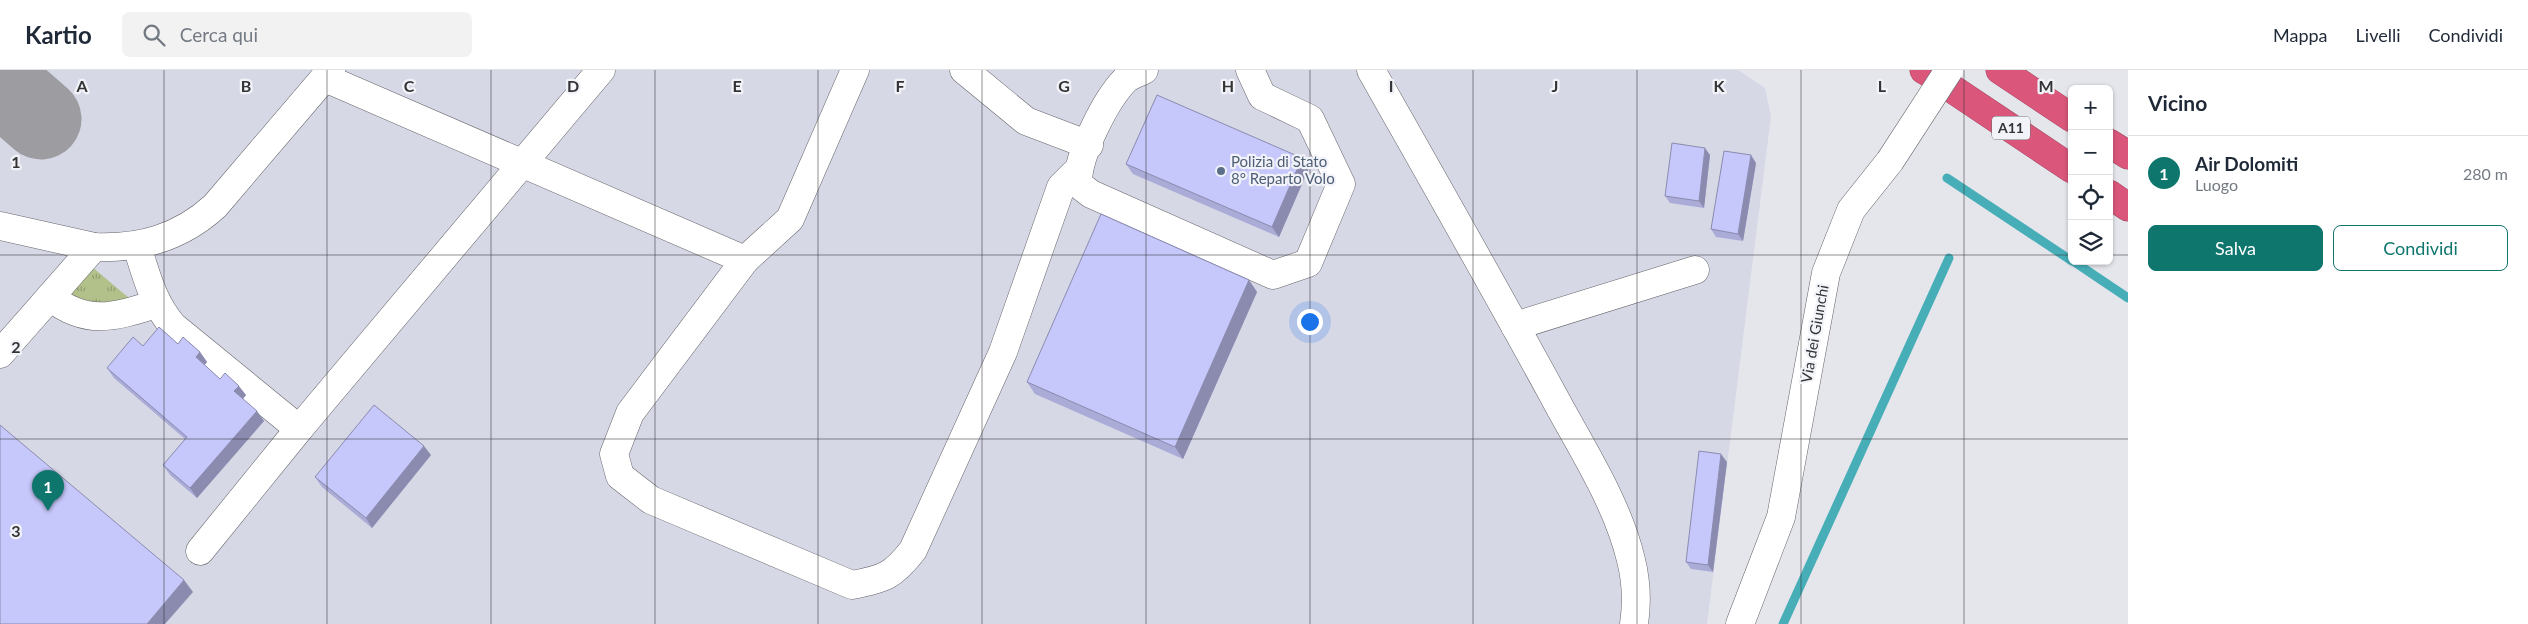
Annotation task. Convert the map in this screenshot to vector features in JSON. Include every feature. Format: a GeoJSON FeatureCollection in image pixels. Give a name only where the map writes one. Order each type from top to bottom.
{"type":"FeatureCollection","features":[{"type":"Feature","properties":{"kind":"highway","name":"A11"},"geometry":{"type":"LineString","coordinates":[[2000,70],[2068,115]]}},
{"type":"Feature","properties":{"kind":"highway","name":"A11"},"geometry":{"type":"LineString","coordinates":[[1939,76],[2068,166]]}},
{"type":"Feature","properties":{"kind":"highway"},"geometry":{"type":"LineString","coordinates":[[2113,146],[2128,155]]}},
{"type":"Feature","properties":{"kind":"highway"},"geometry":{"type":"LineString","coordinates":[[2113,197],[2128,207]]}},
{"type":"Feature","properties":{"kind":"street"},"geometry":{"type":"LineString","coordinates":[[200,551],[299,429],[601,70]]}},
{"type":"Feature","properties":{"kind":"street"},"geometry":{"type":"LineString","coordinates":[[855,70],[790,219],[745,260],[630,413],[614,454],[620,476],[651,500],[852,585],[876,581],[899,570],[914,550],[1003,352],[1061,187],[1078,171]]}},
{"type":"Feature","properties":{"kind":"street"},"geometry":{"type":"LineString","coordinates":[[964,70],[1026,121],[1089,144]]}},
{"type":"Feature","properties":{"kind":"street"},"geometry":{"type":"LineString","coordinates":[[1144,70],[1128,78],[1104,108],[1078,171],[1078,184],[1091,194],[1272,275],[1308,263],[1341,184],[1310,119],[1262,96],[1250,70]]}},
{"type":"Feature","properties":{"kind":"street"},"geometry":{"type":"LineString","coordinates":[[1371,70],[1515,326],[1602,486],[1617,518],[1631,561],[1636,611],[1634,624]]}},
{"type":"Feature","properties":{"kind":"street"},"geometry":{"type":"LineString","coordinates":[[0,226],[94,247],[137,246],[179,232],[199,221],[215,206],[328,74],[523,163],[745,260]]}},
{"type":"Feature","properties":{"kind":"street","name":"Via dei Giunchi"},"geometry":{"type":"LineString","coordinates":[[1740,624],[1781,518],[1826,272],[1851,210],[1890,161],[1939,76]]}},
{"type":"Feature","properties":{"kind":"street"},"geometry":{"type":"LineString","coordinates":[[137,246],[156,304],[173,326],[299,429]]}},
{"type":"Feature","properties":{"kind":"street"},"geometry":{"type":"LineString","coordinates":[[0,354],[94,247]]}},
{"type":"Feature","properties":{"kind":"street"},"geometry":{"type":"LineString","coordinates":[[1515,326],[1695,270]]}},
{"type":"Feature","properties":{"kind":"street"},"geometry":{"type":"LineString","coordinates":[[50,296],[64,308],[86,317],[125,314],[156,304]]}},
{"type":"Feature","properties":{"kind":"shaded area"},"geometry":{"type":"Polygon","coordinates":[[[0,70],[1738,70],[1765,88],[1771,116],[1707,624],[0,624],[0,70]]]}},
{"type":"Feature","properties":{"kind":"green space"},"geometry":{"type":"Polygon","coordinates":[[[91,266],[129,298],[111,308],[66,297],[91,266]]]}},
{"type":"Feature","properties":{"kind":"building","name":"Polizia di Stato 8° Reparto Volo"},"geometry":{"type":"Polygon","coordinates":[[[1157,95],[1302,158],[1272,227],[1126,164],[1157,95]]]}},
{"type":"Feature","properties":{"kind":"building"},"geometry":{"type":"Polygon","coordinates":[[[1672,143],[1705,148],[1699,201],[1665,196],[1672,143]]]}},
{"type":"Feature","properties":{"kind":"building"},"geometry":{"type":"Polygon","coordinates":[[[1724,151],[1751,155],[1738,234],[1711,229],[1724,151]]]}},
{"type":"Feature","properties":{"kind":"building"},"geometry":{"type":"Polygon","coordinates":[[[1101,214],[1249,280],[1175,447],[1027,382],[1101,214]]]}},
{"type":"Feature","properties":{"kind":"building"},"geometry":{"type":"Polygon","coordinates":[[[159,327],[178,344],[183,337],[200,352],[196,357],[220,379],[225,373],[239,386],[234,391],[257,411],[190,488],[163,465],[187,437],[107,368],[133,337],[143,346],[159,327]]]}},
{"type":"Feature","properties":{"kind":"building"},"geometry":{"type":"Polygon","coordinates":[[[374,405],[424,446],[366,518],[315,477],[374,405]]]}},
{"type":"Feature","properties":{"kind":"building"},"geometry":{"type":"Polygon","coordinates":[[[0,425],[184,580],[147,624],[0,624],[0,425]]]}},
{"type":"Feature","properties":{"kind":"building"},"geometry":{"type":"Polygon","coordinates":[[[1699,451],[1721,454],[1708,565],[1686,562],[1699,451]]]}},
{"type":"Feature","properties":{"kind":"waterway"},"geometry":{"type":"LineString","coordinates":[[1947,178],[2068,258]]}},
{"type":"Feature","properties":{"kind":"waterway"},"geometry":{"type":"LineString","coordinates":[[1783,624],[1949,258]]}},
{"type":"Feature","properties":{"kind":"waterway"},"geometry":{"type":"LineString","coordinates":[[2079,265],[2128,298]]}},
{"type":"Feature","properties":{"kind":"taxiway"},"geometry":{"type":"LineString","coordinates":[[0,83],[41,119]]}},
{"type":"Feature","properties":{"kind":"place","name":"Polizia di Stato 8° Reparto Volo"},"geometry":{"type":"Point","coordinates":[1221,171]}},
{"type":"Feature","properties":{"kind":"place","name":"Air Dolomiti"},"geometry":{"type":"Point","coordinates":[48,511]}}]}
